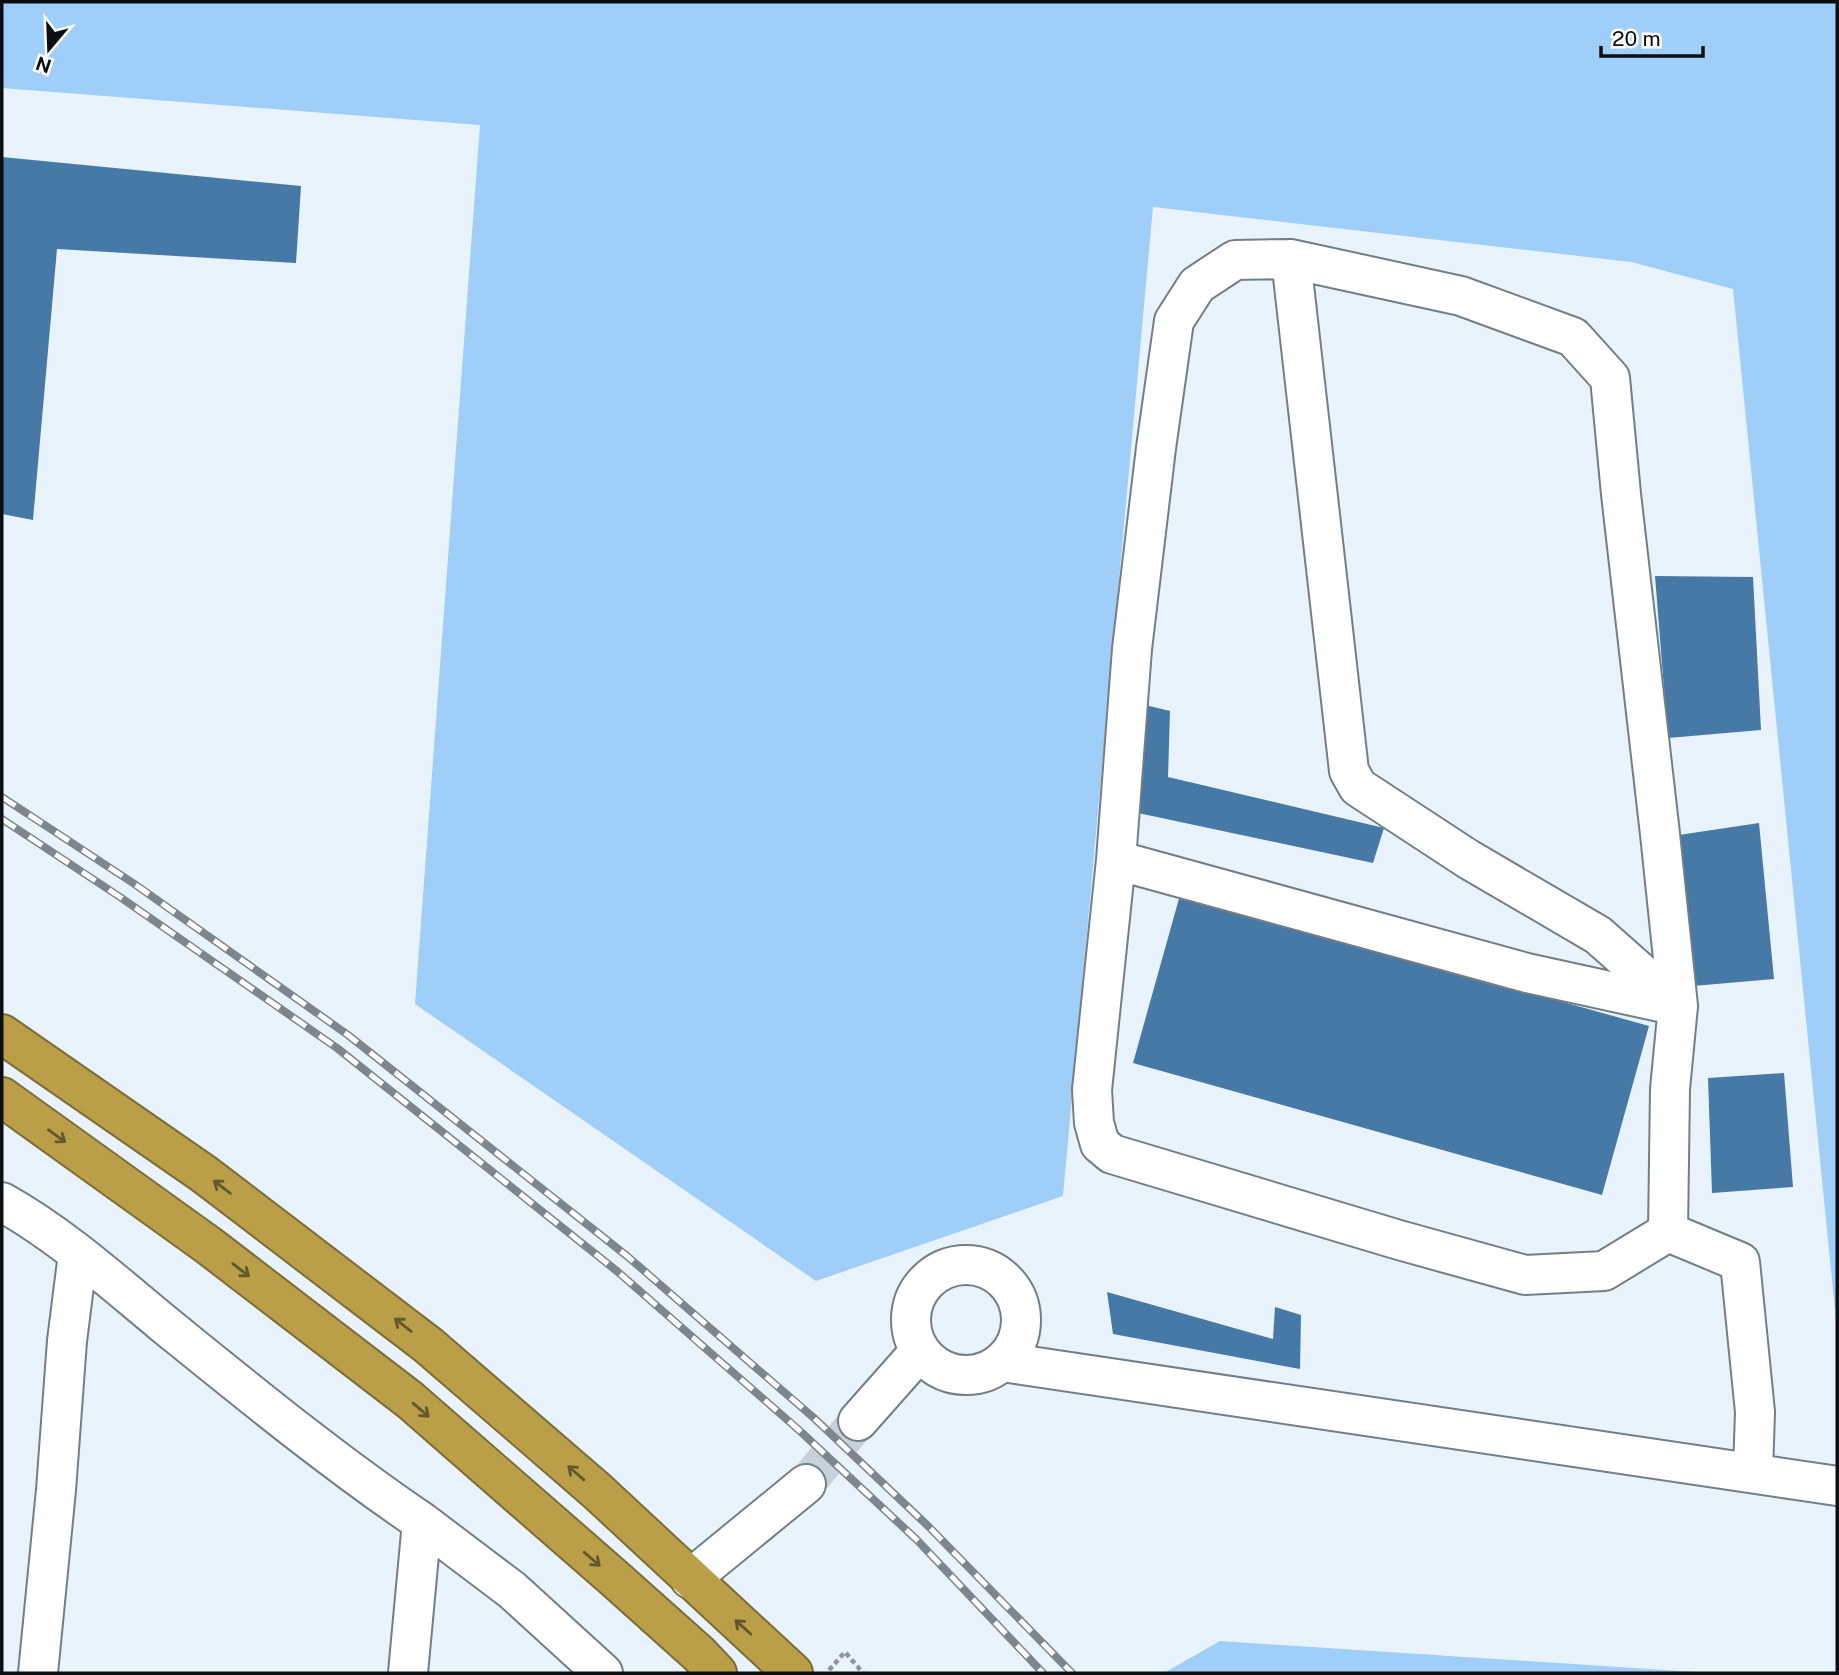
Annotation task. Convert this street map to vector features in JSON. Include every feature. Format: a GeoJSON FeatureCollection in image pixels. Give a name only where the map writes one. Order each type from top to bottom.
{"type":"FeatureCollection","features":[{"type":"Feature","properties":{"kind":"highway"},"geometry":{"type":"LineString","coordinates":[[2,1034],[204,1174],[428,1345],[597,1491],[793,1673]]}},
{"type":"Feature","properties":{"kind":"highway"},"geometry":{"type":"LineString","coordinates":[[2,1097],[208,1245],[410,1400],[614,1578],[717,1673]]}},
{"type":"Feature","properties":{"kind":"street"},"geometry":{"type":"LineString","coordinates":[[1292,259],[1349,771],[1358,787],[1468,859],[1598,936],[1678,1006]]}},
{"type":"Feature","properties":{"kind":"street"},"geometry":{"type":"LineString","coordinates":[[1292,259],[1461,296],[1573,338],[1610,377],[1620,494],[1678,1006],[1670,1089],[1668,1232],[1604,1271],[1525,1275],[1112,1154],[1100,1144],[1094,1123],[1092,1090],[1116,860],[1132,649],[1174,321],[1197,285],[1235,260],[1292,259]]}},
{"type":"Feature","properties":{"kind":"street"},"geometry":{"type":"LineString","coordinates":[[1116,860],[1527,973],[1678,1006]]}},
{"type":"Feature","properties":{"kind":"street"},"geometry":{"type":"LineString","coordinates":[[2,1202],[31,1219],[78,1254],[369,1486],[512,1590],[603,1673]]}},
{"type":"Feature","properties":{"kind":"street"},"geometry":{"type":"LineString","coordinates":[[1668,1232],[1740,1262],[1755,1412],[1753,1472]]}},
{"type":"Feature","properties":{"kind":"street"},"geometry":{"type":"LineString","coordinates":[[38,1673],[67,1341],[78,1254]]}},
{"type":"Feature","properties":{"kind":"street"},"geometry":{"type":"LineString","coordinates":[[973,1265],[990,1271],[1005,1281],[1016,1296],[1021,1313],[1020,1331],[1014,1348],[1002,1362],[987,1372],[968,1376],[950,1373],[933,1364],[920,1351],[912,1335],[910,1316],[924,1283],[938,1272],[955,1266],[973,1265]]}},
{"type":"Feature","properties":{"kind":"street"},"geometry":{"type":"LineString","coordinates":[[858,1422],[920,1351]]}},
{"type":"Feature","properties":{"kind":"street"},"geometry":{"type":"LineString","coordinates":[[1002,1362],[1837,1486]]}},
{"type":"Feature","properties":{"kind":"street"},"geometry":{"type":"LineString","coordinates":[[690,1579],[806,1484]]}},
{"type":"Feature","properties":{"kind":"street"},"geometry":{"type":"LineString","coordinates":[[408,1673],[422,1522]]}},
{"type":"Feature","properties":{"kind":"path"},"geometry":{"type":"LineString","coordinates":[[826,1673],[845,1652],[863,1673]]}},
{"type":"Feature","properties":{"kind":"shaded area"},"geometry":{"type":"Polygon","coordinates":[[[2,2],[1837,2],[1837,1330],[1733,289],[1631,262],[1153,207],[1063,1196],[816,1281],[415,1004],[480,125],[2,88],[2,2]]]}},
{"type":"Feature","properties":{"kind":"shaded area"},"geometry":{"type":"Polygon","coordinates":[[[1220,1641],[1711,1673],[1164,1673],[1220,1641]]]}},
{"type":"Feature","properties":{"kind":"building"},"geometry":{"type":"Polygon","coordinates":[[[2,157],[301,186],[296,263],[57,249],[33,520],[2,514],[2,157]]]}},
{"type":"Feature","properties":{"kind":"building"},"geometry":{"type":"Polygon","coordinates":[[[1655,576],[1753,577],[1761,730],[1668,738],[1655,576]]]}},
{"type":"Feature","properties":{"kind":"building"},"geometry":{"type":"Polygon","coordinates":[[[1141,704],[1170,711],[1168,777],[1384,828],[1373,863],[1138,813],[1141,704]]]}},
{"type":"Feature","properties":{"kind":"building"},"geometry":{"type":"Polygon","coordinates":[[[1759,823],[1774,979],[1693,986],[1679,835],[1759,823]]]}},
{"type":"Feature","properties":{"kind":"building"},"geometry":{"type":"Polygon","coordinates":[[[1180,895],[1649,1026],[1602,1195],[1133,1063],[1180,895]]]}},
{"type":"Feature","properties":{"kind":"building"},"geometry":{"type":"Polygon","coordinates":[[[1784,1073],[1793,1187],[1712,1193],[1708,1078],[1784,1073]]]}},
{"type":"Feature","properties":{"kind":"building"},"geometry":{"type":"Polygon","coordinates":[[[1107,1292],[1273,1339],[1275,1307],[1301,1315],[1300,1369],[1113,1334],[1107,1292]]]}},
{"type":"Feature","properties":{"kind":"tunnel"},"geometry":{"type":"LineString","coordinates":[[806,1484],[858,1421]]}},
{"type":"Feature","properties":{"kind":"railway"},"geometry":{"type":"LineString","coordinates":[[2,797],[133,883],[348,1035],[627,1256],[814,1418],[928,1526],[1072,1673]]}},
{"type":"Feature","properties":{"kind":"railway"},"geometry":{"type":"LineString","coordinates":[[2,819],[120,897],[337,1048],[618,1272],[800,1431],[917,1540],[1043,1673]]}}]}
